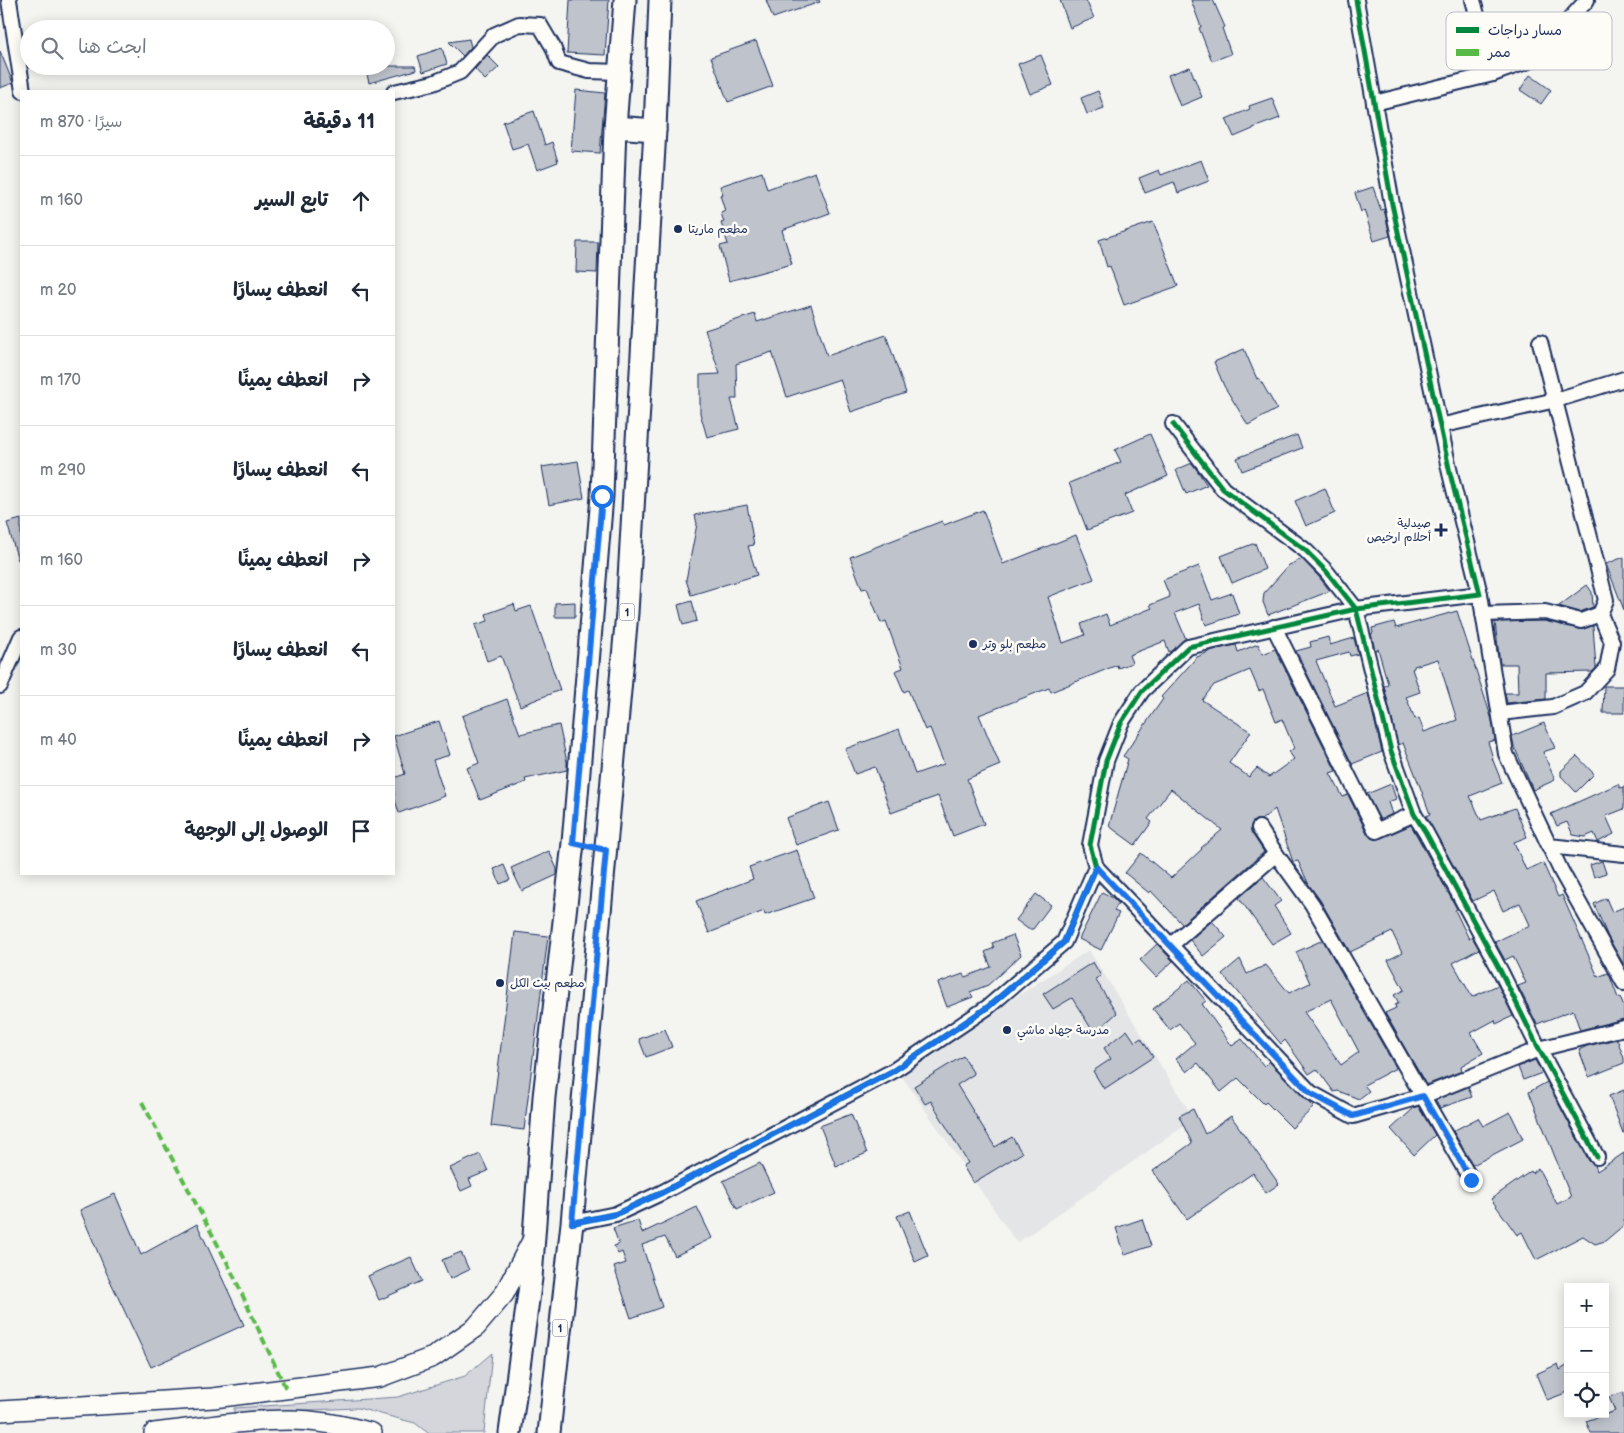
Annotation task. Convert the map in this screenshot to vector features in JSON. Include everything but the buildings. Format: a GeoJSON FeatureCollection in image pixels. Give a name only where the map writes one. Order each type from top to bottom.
{"type":"FeatureCollection","features":[{"type":"Feature","properties":{"kind":"main road"},"geometry":{"type":"LineString","coordinates":[[510,1433],[531,1278],[544,1098],[573,843],[602,496],[615,127],[625,0]]}},
{"type":"Feature","properties":{"kind":"main road","name":"1"},"geometry":{"type":"LineString","coordinates":[[549,1433],[572,1223],[627,613],[655,130],[660,0]]}},
{"type":"Feature","properties":{"kind":"main road"},"geometry":{"type":"LineString","coordinates":[[615,127],[655,130]]}},
{"type":"Feature","properties":{"kind":"main road"},"geometry":{"type":"LineString","coordinates":[[573,843],[606,850]]}},
{"type":"Feature","properties":{"kind":"main road"},"geometry":{"type":"LineString","coordinates":[[0,1410],[213,1398],[380,1377],[433,1357],[476,1327],[504,1294],[533,1238]]}},
{"type":"Feature","properties":{"kind":"main road"},"geometry":{"type":"LineString","coordinates":[[213,1398],[220,1425]]}},
{"type":"Feature","properties":{"kind":"main road"},"geometry":{"type":"LineString","coordinates":[[154,1433],[220,1425],[290,1420],[349,1427],[372,1433]]}},
{"type":"Feature","properties":{"kind":"street"},"geometry":{"type":"LineString","coordinates":[[9,0],[20,72]]}},
{"type":"Feature","properties":{"kind":"street"},"geometry":{"type":"LineString","coordinates":[[1356,0],[1392,204],[1439,426],[1480,594],[1506,754],[1560,871],[1624,983]]}},
{"type":"Feature","properties":{"kind":"street"},"geometry":{"type":"LineString","coordinates":[[1576,12],[1587,0]]}},
{"type":"Feature","properties":{"kind":"street"},"geometry":{"type":"LineString","coordinates":[[395,92],[433,83],[460,72],[494,35],[519,24],[540,25],[553,47],[559,63],[589,71],[619,72]]}},
{"type":"Feature","properties":{"kind":"street"},"geometry":{"type":"LineString","coordinates":[[1492,70],[1493,74]]}},
{"type":"Feature","properties":{"kind":"street"},"geometry":{"type":"LineString","coordinates":[[1374,103],[1504,70]]}},
{"type":"Feature","properties":{"kind":"street"},"geometry":{"type":"LineString","coordinates":[[21,75],[23,90]]}},
{"type":"Feature","properties":{"kind":"street"},"geometry":{"type":"LineString","coordinates":[[1500,714],[1553,707],[1585,692],[1607,669],[1612,642],[1600,614],[1606,600],[1540,342]]}},
{"type":"Feature","properties":{"kind":"street"},"geometry":{"type":"LineString","coordinates":[[1439,426],[1556,400],[1624,379]]}},
{"type":"Feature","properties":{"kind":"street"},"geometry":{"type":"LineString","coordinates":[[1173,424],[1223,489],[1305,550],[1326,571],[1356,609],[1391,751],[1414,814],[1502,972],[1539,1049],[1597,1158]]}},
{"type":"Feature","properties":{"kind":"street"},"geometry":{"type":"LineString","coordinates":[[1480,594],[1356,609],[1188,647],[1142,691],[1121,723],[1106,761],[1090,845],[1096,867],[1310,1093],[1353,1116],[1423,1096],[1539,1049],[1624,1028]]}},
{"type":"Feature","properties":{"kind":"street"},"geometry":{"type":"LineString","coordinates":[[1483,614],[1545,612],[1581,621],[1600,614]]}},
{"type":"Feature","properties":{"kind":"street"},"geometry":{"type":"LineString","coordinates":[[1274,627],[1376,831],[1414,814]]}},
{"type":"Feature","properties":{"kind":"street"},"geometry":{"type":"LineString","coordinates":[[0,686],[20,639]]}},
{"type":"Feature","properties":{"kind":"street"},"geometry":{"type":"LineString","coordinates":[[1259,828],[1312,904],[1471,1180]]}},
{"type":"Feature","properties":{"kind":"street"},"geometry":{"type":"LineString","coordinates":[[1549,846],[1624,854]]}},
{"type":"Feature","properties":{"kind":"street"},"geometry":{"type":"LineString","coordinates":[[1171,945],[1276,854]]}},
{"type":"Feature","properties":{"kind":"street"},"geometry":{"type":"LineString","coordinates":[[572,1223],[616,1214],[661,1193],[893,1071],[988,1007],[1064,942],[1096,867]]}},
{"type":"Feature","properties":{"kind":"shaded area"},"geometry":{"type":"Polygon","coordinates":[[[1089,950],[1194,1119],[1017,1243],[899,1072],[1089,950]]]}},
{"type":"Feature","properties":{"kind":"shaded area"},"geometry":{"type":"Polygon","coordinates":[[[492,1353],[484,1433],[428,1433],[415,1423],[358,1408],[234,1413],[234,1408],[398,1397],[465,1376],[492,1353]]]}},
{"type":"Feature","properties":{"kind":"marked path"},"geometry":{"type":"LineString","coordinates":[[142,1102],[229,1266],[286,1389]]}},
{"type":"Feature","properties":{"kind":"cycle path"},"geometry":{"type":"LineString","coordinates":[[572,1223],[616,1214],[661,1193],[893,1071],[988,1007],[1064,942],[1096,867],[1090,845],[1106,761],[1121,723],[1142,691],[1188,647],[1356,609],[1480,594],[1450,473],[1392,204],[1356,0]]}},
{"type":"Feature","properties":{"kind":"cycle path"},"geometry":{"type":"LineString","coordinates":[[1173,424],[1223,489],[1305,550],[1326,571],[1356,609],[1391,751],[1414,814],[1501,972],[1539,1049],[1597,1157]]}},
{"type":"Feature","properties":{"kind":"place","name":"مطعم ماريتا"},"geometry":{"type":"Point","coordinates":[678,229]}},
{"type":"Feature","properties":{"kind":"place","name":"صيدلية أحلام ارخيص"},"geometry":{"type":"Point","coordinates":[1441,530]}},
{"type":"Feature","properties":{"kind":"place","name":"مطعم بلو وتر"},"geometry":{"type":"Point","coordinates":[973,644]}},
{"type":"Feature","properties":{"kind":"place","name":"مطعم بيت الكل"},"geometry":{"type":"Point","coordinates":[500,983]}},
{"type":"Feature","properties":{"kind":"place","name":"مدرسة جهاد ماشي"},"geometry":{"type":"Point","coordinates":[1007,1030]}},
{"type":"Feature","properties":{"kind":"route"},"geometry":{"type":"LineString","coordinates":[[602,496],[573,843],[606,850],[572,1223],[616,1214],[661,1193],[893,1071],[988,1007],[1064,942],[1096,867],[1207,982],[1310,1093],[1353,1116],[1423,1096],[1471,1180]]}}]}
